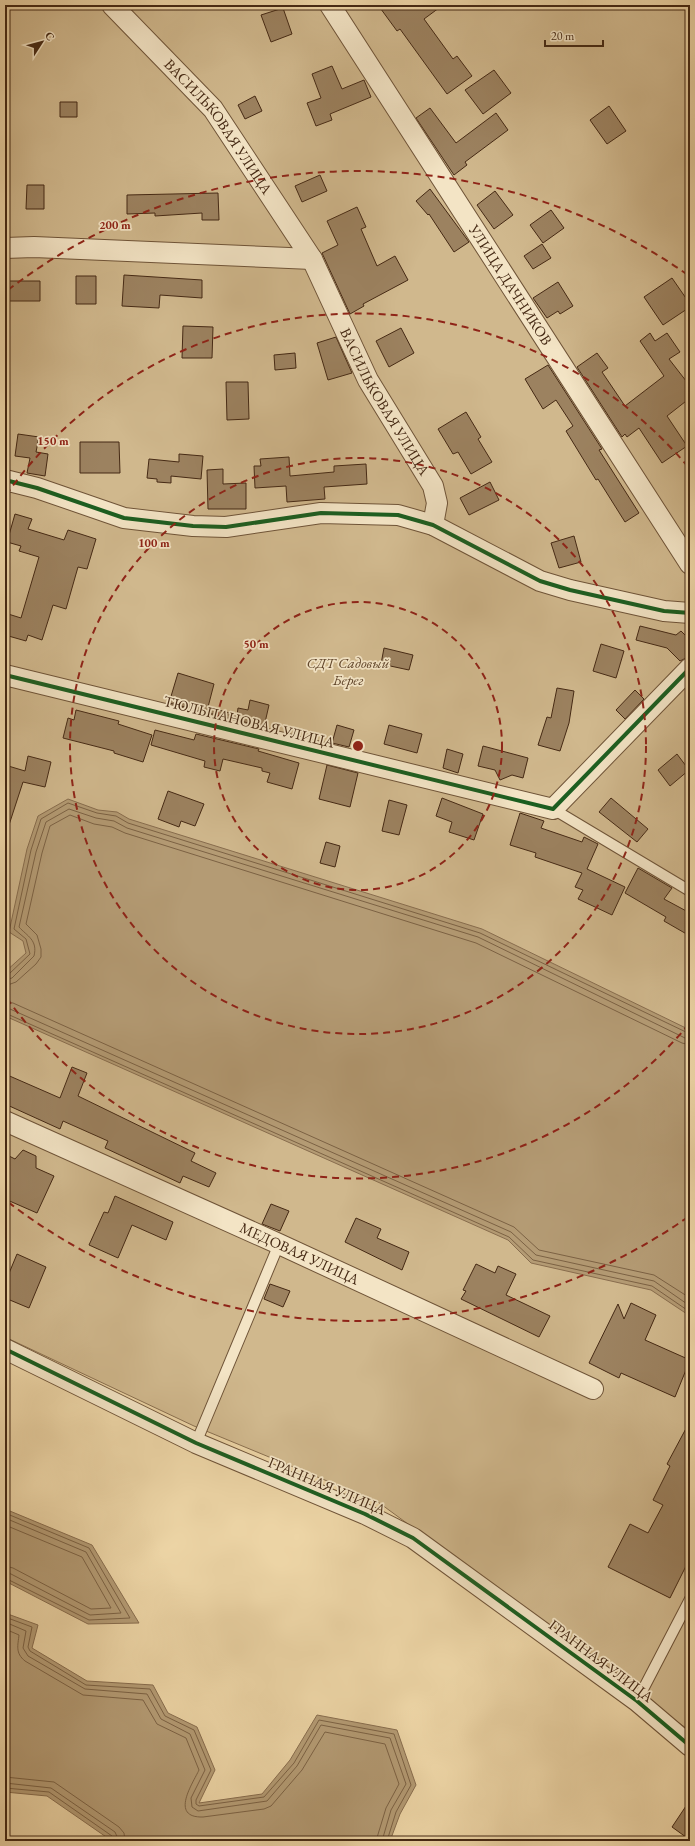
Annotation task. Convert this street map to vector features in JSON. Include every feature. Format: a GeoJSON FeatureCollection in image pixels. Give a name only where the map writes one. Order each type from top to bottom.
{"type":"FeatureCollection","features":[{"type":"Feature","properties":{"kind":"street","name":"ВАСИЛЬКОВАЯ УЛИЦА"},"geometry":{"type":"LineString","coordinates":[[112,5],[213,109],[312,259],[368,380],[432,486],[437,503],[433,525]]}},
{"type":"Feature","properties":{"kind":"street","name":"УЛИЦА ДАЧНИКОВ"},"geometry":{"type":"LineString","coordinates":[[330,5],[690,564]]}},
{"type":"Feature","properties":{"kind":"street"},"geometry":{"type":"LineString","coordinates":[[5,248],[34,246],[312,259]]}},
{"type":"Feature","properties":{"kind":"street"},"geometry":{"type":"LineString","coordinates":[[5,480],[37,488],[124,518],[193,526],[226,527],[321,514],[398,515],[433,525],[540,581],[570,590],[664,611],[690,613]]}},
{"type":"Feature","properties":{"kind":"street"},"geometry":{"type":"LineString","coordinates":[[554,809],[690,668]]}},
{"type":"Feature","properties":{"kind":"street","name":"ТЮЛЬПАНОВАЯ УЛИЦА"},"geometry":{"type":"LineString","coordinates":[[5,675],[554,809]]}},
{"type":"Feature","properties":{"kind":"street","name":"МЕДОВАЯ УЛИЦА"},"geometry":{"type":"LineString","coordinates":[[5,1121],[279,1244],[593,1389]]}},
{"type":"Feature","properties":{"kind":"street","name":"ГРАННАЯ УЛИЦА"},"geometry":{"type":"LineString","coordinates":[[5,1349],[196,1443],[365,1514],[412,1538],[637,1701],[690,1746]]}},
{"type":"Feature","properties":{"kind":"lane"},"geometry":{"type":"LineString","coordinates":[[554,809],[690,891]]}},
{"type":"Feature","properties":{"kind":"lane"},"geometry":{"type":"LineString","coordinates":[[196,1443],[279,1244]]}},
{"type":"Feature","properties":{"kind":"lane"},"geometry":{"type":"LineString","coordinates":[[637,1701],[690,1599]]}},
{"type":"Feature","properties":{"kind":"green space","name":"СДТ Садовый Берег"},"geometry":{"type":"Polygon","coordinates":[[[5,5],[690,5],[690,1731],[378,1502],[194,1426],[5,1337],[5,5]]]}},
{"type":"Feature","properties":{"kind":"water"},"geometry":{"type":"Polygon","coordinates":[[[68,799],[98,810],[117,812],[129,819],[482,929],[690,1030],[690,1316],[651,1290],[531,1263],[508,1240],[5,1016],[5,972],[26,953],[23,941],[9,932],[27,849],[38,816],[68,799]]]}},
{"type":"Feature","properties":{"kind":"water"},"geometry":{"type":"Polygon","coordinates":[[[5,1509],[92,1545],[139,1623],[88,1624],[5,1581],[5,1509]]]}},
{"type":"Feature","properties":{"kind":"water"},"geometry":{"type":"Polygon","coordinates":[[[5,1613],[38,1625],[32,1648],[87,1681],[153,1685],[168,1713],[197,1727],[215,1770],[199,1803],[262,1794],[290,1760],[317,1715],[397,1730],[416,1785],[400,1814],[390,1841],[112,1841],[47,1796],[5,1792],[5,1613]]]}},
{"type":"Feature","properties":{"kind":"building"},"geometry":{"type":"Polygon","coordinates":[[[378,5],[443,5],[424,19],[453,59],[457,56],[472,76],[447,94],[400,29],[397,31],[378,5]]]}},
{"type":"Feature","properties":{"kind":"building"},"geometry":{"type":"Polygon","coordinates":[[[283,8],[292,34],[271,42],[261,15],[283,8]]]}},
{"type":"Feature","properties":{"kind":"building"},"geometry":{"type":"Polygon","coordinates":[[[332,66],[342,89],[364,80],[371,97],[330,114],[332,120],[316,126],[307,103],[321,98],[312,74],[332,66]]]}},
{"type":"Feature","properties":{"kind":"building"},"geometry":{"type":"Polygon","coordinates":[[[494,70],[511,93],[483,114],[465,90],[494,70]]]}},
{"type":"Feature","properties":{"kind":"building"},"geometry":{"type":"Polygon","coordinates":[[[255,96],[262,111],[245,119],[238,105],[255,96]]]}},
{"type":"Feature","properties":{"kind":"building"},"geometry":{"type":"Polygon","coordinates":[[[60,102],[77,102],[77,117],[60,117],[60,102]]]}},
{"type":"Feature","properties":{"kind":"building"},"geometry":{"type":"Polygon","coordinates":[[[609,106],[626,131],[607,144],[590,120],[609,106]]]}},
{"type":"Feature","properties":{"kind":"building"},"geometry":{"type":"Polygon","coordinates":[[[430,108],[456,143],[496,113],[508,130],[465,162],[467,165],[454,175],[416,118],[430,108]]]}},
{"type":"Feature","properties":{"kind":"building"},"geometry":{"type":"Polygon","coordinates":[[[320,175],[327,191],[302,202],[295,186],[320,175]]]}},
{"type":"Feature","properties":{"kind":"building"},"geometry":{"type":"Polygon","coordinates":[[[27,185],[44,185],[44,209],[26,209],[27,185]]]}},
{"type":"Feature","properties":{"kind":"building"},"geometry":{"type":"Polygon","coordinates":[[[430,189],[469,242],[454,252],[429,214],[428,215],[416,201],[430,189]]]}},
{"type":"Feature","properties":{"kind":"building"},"geometry":{"type":"Polygon","coordinates":[[[495,191],[513,215],[494,229],[477,205],[495,191]]]}},
{"type":"Feature","properties":{"kind":"building"},"geometry":{"type":"Polygon","coordinates":[[[218,193],[219,220],[202,220],[202,213],[155,216],[155,213],[127,214],[127,195],[218,193]]]}},
{"type":"Feature","properties":{"kind":"building"},"geometry":{"type":"Polygon","coordinates":[[[357,207],[366,227],[361,229],[377,266],[395,256],[408,280],[363,304],[364,306],[350,314],[322,253],[338,245],[327,221],[357,207]]]}},
{"type":"Feature","properties":{"kind":"building"},"geometry":{"type":"Polygon","coordinates":[[[551,210],[564,228],[543,243],[530,225],[551,210]]]}},
{"type":"Feature","properties":{"kind":"building"},"geometry":{"type":"Polygon","coordinates":[[[542,244],[551,258],[533,269],[524,256],[542,244]]]}},
{"type":"Feature","properties":{"kind":"building"},"geometry":{"type":"Polygon","coordinates":[[[124,275],[202,280],[202,298],[160,295],[159,308],[122,306],[124,275]]]}},
{"type":"Feature","properties":{"kind":"building"},"geometry":{"type":"Polygon","coordinates":[[[76,276],[96,276],[96,304],[76,304],[76,276]]]}},
{"type":"Feature","properties":{"kind":"building"},"geometry":{"type":"Polygon","coordinates":[[[672,278],[690,304],[690,307],[663,325],[644,297],[672,278]]]}},
{"type":"Feature","properties":{"kind":"building"},"geometry":{"type":"Polygon","coordinates":[[[6,281],[40,281],[40,301],[6,301],[6,281]]]}},
{"type":"Feature","properties":{"kind":"building"},"geometry":{"type":"Polygon","coordinates":[[[558,282],[573,306],[560,314],[558,311],[547,318],[533,298],[558,282]]]}},
{"type":"Feature","properties":{"kind":"building"},"geometry":{"type":"Polygon","coordinates":[[[183,326],[213,327],[212,358],[182,358],[183,326]]]}},
{"type":"Feature","properties":{"kind":"building"},"geometry":{"type":"Polygon","coordinates":[[[401,328],[414,353],[389,367],[376,341],[401,328]]]}},
{"type":"Feature","properties":{"kind":"building"},"geometry":{"type":"Polygon","coordinates":[[[650,333],[655,341],[667,333],[680,352],[669,359],[690,386],[690,398],[667,416],[687,446],[662,463],[639,428],[627,437],[625,434],[622,437],[577,367],[597,353],[608,368],[602,372],[625,406],[664,376],[640,341],[650,333]]]}},
{"type":"Feature","properties":{"kind":"building"},"geometry":{"type":"Polygon","coordinates":[[[336,337],[352,373],[328,380],[317,343],[336,337]]]}},
{"type":"Feature","properties":{"kind":"building"},"geometry":{"type":"Polygon","coordinates":[[[295,353],[296,368],[275,370],[274,355],[295,353]]]}},
{"type":"Feature","properties":{"kind":"building"},"geometry":{"type":"Polygon","coordinates":[[[548,365],[602,449],[599,450],[639,513],[625,522],[598,479],[596,480],[566,431],[573,426],[556,400],[543,409],[525,379],[548,365]]]}},
{"type":"Feature","properties":{"kind":"building"},"geometry":{"type":"Polygon","coordinates":[[[226,382],[248,382],[249,419],[227,420],[226,382]]]}},
{"type":"Feature","properties":{"kind":"building"},"geometry":{"type":"Polygon","coordinates":[[[466,412],[481,437],[478,439],[492,462],[471,474],[458,452],[453,454],[438,429],[466,412]]]}},
{"type":"Feature","properties":{"kind":"building"},"geometry":{"type":"Polygon","coordinates":[[[18,434],[39,437],[36,452],[48,454],[45,476],[27,473],[30,458],[15,456],[18,434]]]}},
{"type":"Feature","properties":{"kind":"building"},"geometry":{"type":"Polygon","coordinates":[[[80,442],[119,442],[120,473],[80,473],[80,442]]]}},
{"type":"Feature","properties":{"kind":"building"},"geometry":{"type":"Polygon","coordinates":[[[179,454],[203,456],[201,479],[171,476],[171,483],[157,482],[157,479],[147,478],[149,459],[179,462],[179,454]]]}},
{"type":"Feature","properties":{"kind":"building"},"geometry":{"type":"Polygon","coordinates":[[[289,457],[290,476],[334,472],[334,466],[366,464],[367,484],[324,487],[325,499],[287,502],[286,486],[255,488],[254,466],[261,466],[260,459],[289,457]]]}},
{"type":"Feature","properties":{"kind":"building"},"geometry":{"type":"Polygon","coordinates":[[[223,469],[223,484],[246,483],[246,509],[208,509],[207,470],[223,469]]]}},
{"type":"Feature","properties":{"kind":"building"},"geometry":{"type":"Polygon","coordinates":[[[490,482],[499,500],[469,515],[460,498],[490,482]]]}},
{"type":"Feature","properties":{"kind":"building"},"geometry":{"type":"Polygon","coordinates":[[[15,514],[32,519],[28,529],[64,540],[68,530],[96,539],[87,569],[78,567],[66,609],[53,605],[42,640],[28,635],[26,641],[5,635],[5,613],[21,618],[39,557],[19,551],[21,546],[7,542],[15,514]]]}},
{"type":"Feature","properties":{"kind":"building"},"geometry":{"type":"Polygon","coordinates":[[[574,536],[581,562],[559,568],[551,543],[574,536]]]}},
{"type":"Feature","properties":{"kind":"building"},"geometry":{"type":"Polygon","coordinates":[[[640,626],[676,635],[681,631],[690,640],[690,656],[680,661],[667,648],[636,640],[640,626]]]}},
{"type":"Feature","properties":{"kind":"building"},"geometry":{"type":"Polygon","coordinates":[[[601,644],[624,651],[616,678],[593,671],[601,644]]]}},
{"type":"Feature","properties":{"kind":"building"},"geometry":{"type":"Polygon","coordinates":[[[384,648],[413,655],[409,670],[381,664],[384,648]]]}},
{"type":"Feature","properties":{"kind":"building"},"geometry":{"type":"Polygon","coordinates":[[[178,673],[214,684],[208,707],[237,715],[238,708],[248,710],[250,700],[269,705],[264,727],[169,703],[178,673]]]}},
{"type":"Feature","properties":{"kind":"building"},"geometry":{"type":"Polygon","coordinates":[[[557,688],[574,691],[569,723],[560,751],[538,745],[547,717],[551,718],[557,688]]]}},
{"type":"Feature","properties":{"kind":"building"},"geometry":{"type":"Polygon","coordinates":[[[635,690],[644,699],[625,719],[616,710],[635,690]]]}},
{"type":"Feature","properties":{"kind":"building"},"geometry":{"type":"Polygon","coordinates":[[[76,710],[119,721],[118,724],[152,735],[143,762],[114,753],[114,751],[63,738],[68,718],[74,720],[76,710]]]}},
{"type":"Feature","properties":{"kind":"building"},"geometry":{"type":"Polygon","coordinates":[[[337,725],[354,730],[349,747],[332,743],[337,725]]]}},
{"type":"Feature","properties":{"kind":"building"},"geometry":{"type":"Polygon","coordinates":[[[389,725],[422,734],[417,753],[384,744],[389,725]]]}},
{"type":"Feature","properties":{"kind":"building"},"geometry":{"type":"Polygon","coordinates":[[[155,730],[194,740],[196,734],[259,749],[258,751],[299,763],[292,789],[267,782],[270,773],[262,771],[262,768],[223,759],[220,771],[204,767],[205,761],[151,745],[155,730]]]}},
{"type":"Feature","properties":{"kind":"building"},"geometry":{"type":"Polygon","coordinates":[[[483,746],[528,758],[523,778],[512,775],[500,780],[495,770],[478,766],[483,746]]]}},
{"type":"Feature","properties":{"kind":"building"},"geometry":{"type":"Polygon","coordinates":[[[447,749],[463,754],[458,773],[443,768],[447,749]]]}},
{"type":"Feature","properties":{"kind":"building"},"geometry":{"type":"Polygon","coordinates":[[[677,754],[689,770],[670,786],[658,770],[677,754]]]}},
{"type":"Feature","properties":{"kind":"building"},"geometry":{"type":"Polygon","coordinates":[[[28,756],[51,762],[45,787],[23,782],[8,828],[5,828],[5,765],[25,771],[28,756]]]}},
{"type":"Feature","properties":{"kind":"building"},"geometry":{"type":"Polygon","coordinates":[[[327,765],[358,773],[350,807],[319,799],[327,765]]]}},
{"type":"Feature","properties":{"kind":"building"},"geometry":{"type":"Polygon","coordinates":[[[168,791],[204,804],[195,826],[181,821],[179,827],[158,819],[168,791]]]}},
{"type":"Feature","properties":{"kind":"building"},"geometry":{"type":"Polygon","coordinates":[[[442,798],[483,814],[474,840],[449,832],[452,822],[436,816],[442,798]]]}},
{"type":"Feature","properties":{"kind":"building"},"geometry":{"type":"Polygon","coordinates":[[[611,798],[648,829],[637,842],[599,812],[611,798]]]}},
{"type":"Feature","properties":{"kind":"building"},"geometry":{"type":"Polygon","coordinates":[[[389,800],[407,805],[399,835],[382,831],[389,800]]]}},
{"type":"Feature","properties":{"kind":"building"},"geometry":{"type":"Polygon","coordinates":[[[520,813],[544,821],[541,828],[582,842],[584,837],[598,844],[587,869],[625,887],[612,915],[578,899],[583,890],[575,887],[582,873],[535,857],[536,853],[510,845],[520,813]]]}},
{"type":"Feature","properties":{"kind":"building"},"geometry":{"type":"Polygon","coordinates":[[[326,842],[340,846],[335,867],[320,863],[326,842]]]}},
{"type":"Feature","properties":{"kind":"building"},"geometry":{"type":"Polygon","coordinates":[[[638,868],[672,888],[664,899],[690,913],[690,936],[664,921],[666,917],[625,893],[638,868]]]}},
{"type":"Feature","properties":{"kind":"building"},"geometry":{"type":"Polygon","coordinates":[[[72,1067],[87,1073],[78,1096],[195,1153],[191,1161],[216,1173],[209,1187],[183,1176],[180,1183],[105,1148],[108,1141],[63,1121],[60,1129],[5,1104],[5,1074],[60,1098],[72,1067]]]}},
{"type":"Feature","properties":{"kind":"building"},"geometry":{"type":"Polygon","coordinates":[[[23,1150],[36,1156],[36,1168],[54,1176],[37,1213],[5,1199],[5,1154],[15,1159],[23,1150]]]}},
{"type":"Feature","properties":{"kind":"building"},"geometry":{"type":"Polygon","coordinates":[[[115,1196],[173,1222],[166,1240],[132,1225],[118,1258],[89,1245],[104,1212],[108,1213],[115,1196]]]}},
{"type":"Feature","properties":{"kind":"building"},"geometry":{"type":"Polygon","coordinates":[[[271,1204],[289,1211],[280,1231],[262,1224],[271,1204]]]}},
{"type":"Feature","properties":{"kind":"building"},"geometry":{"type":"Polygon","coordinates":[[[356,1218],[381,1229],[377,1238],[409,1252],[402,1270],[345,1242],[356,1218]]]}},
{"type":"Feature","properties":{"kind":"building"},"geometry":{"type":"Polygon","coordinates":[[[17,1254],[46,1267],[29,1308],[5,1298],[5,1283],[17,1254]]]}},
{"type":"Feature","properties":{"kind":"building"},"geometry":{"type":"Polygon","coordinates":[[[476,1264],[495,1273],[498,1266],[516,1274],[506,1295],[550,1316],[539,1337],[461,1299],[466,1291],[463,1290],[476,1264]]]}},
{"type":"Feature","properties":{"kind":"building"},"geometry":{"type":"Polygon","coordinates":[[[270,1284],[290,1291],[283,1307],[264,1299],[270,1284]]]}},
{"type":"Feature","properties":{"kind":"building"},"geometry":{"type":"Polygon","coordinates":[[[631,1303],[656,1315],[645,1340],[690,1360],[675,1397],[621,1373],[619,1378],[589,1363],[618,1304],[624,1319],[631,1303]]]}},
{"type":"Feature","properties":{"kind":"building"},"geometry":{"type":"Polygon","coordinates":[[[690,1421],[690,1569],[686,1566],[670,1598],[608,1567],[630,1524],[648,1533],[663,1505],[653,1500],[670,1466],[667,1464],[690,1421]]]}},
{"type":"Feature","properties":{"kind":"building"},"geometry":{"type":"Polygon","coordinates":[[[690,1800],[690,1840],[672,1827],[690,1800]]]}},
{"type":"Feature","properties":{"kind":"cycle path"},"geometry":{"type":"LineString","coordinates":[[5,480],[37,488],[124,518],[193,526],[226,527],[321,513],[398,515],[433,525],[540,581],[570,590],[664,611],[690,613]]}},
{"type":"Feature","properties":{"kind":"cycle path"},"geometry":{"type":"LineString","coordinates":[[5,675],[553,809],[690,668]]}},
{"type":"Feature","properties":{"kind":"cycle path"},"geometry":{"type":"LineString","coordinates":[[5,1349],[196,1443],[365,1514],[413,1538],[637,1701],[690,1746]]}}]}
